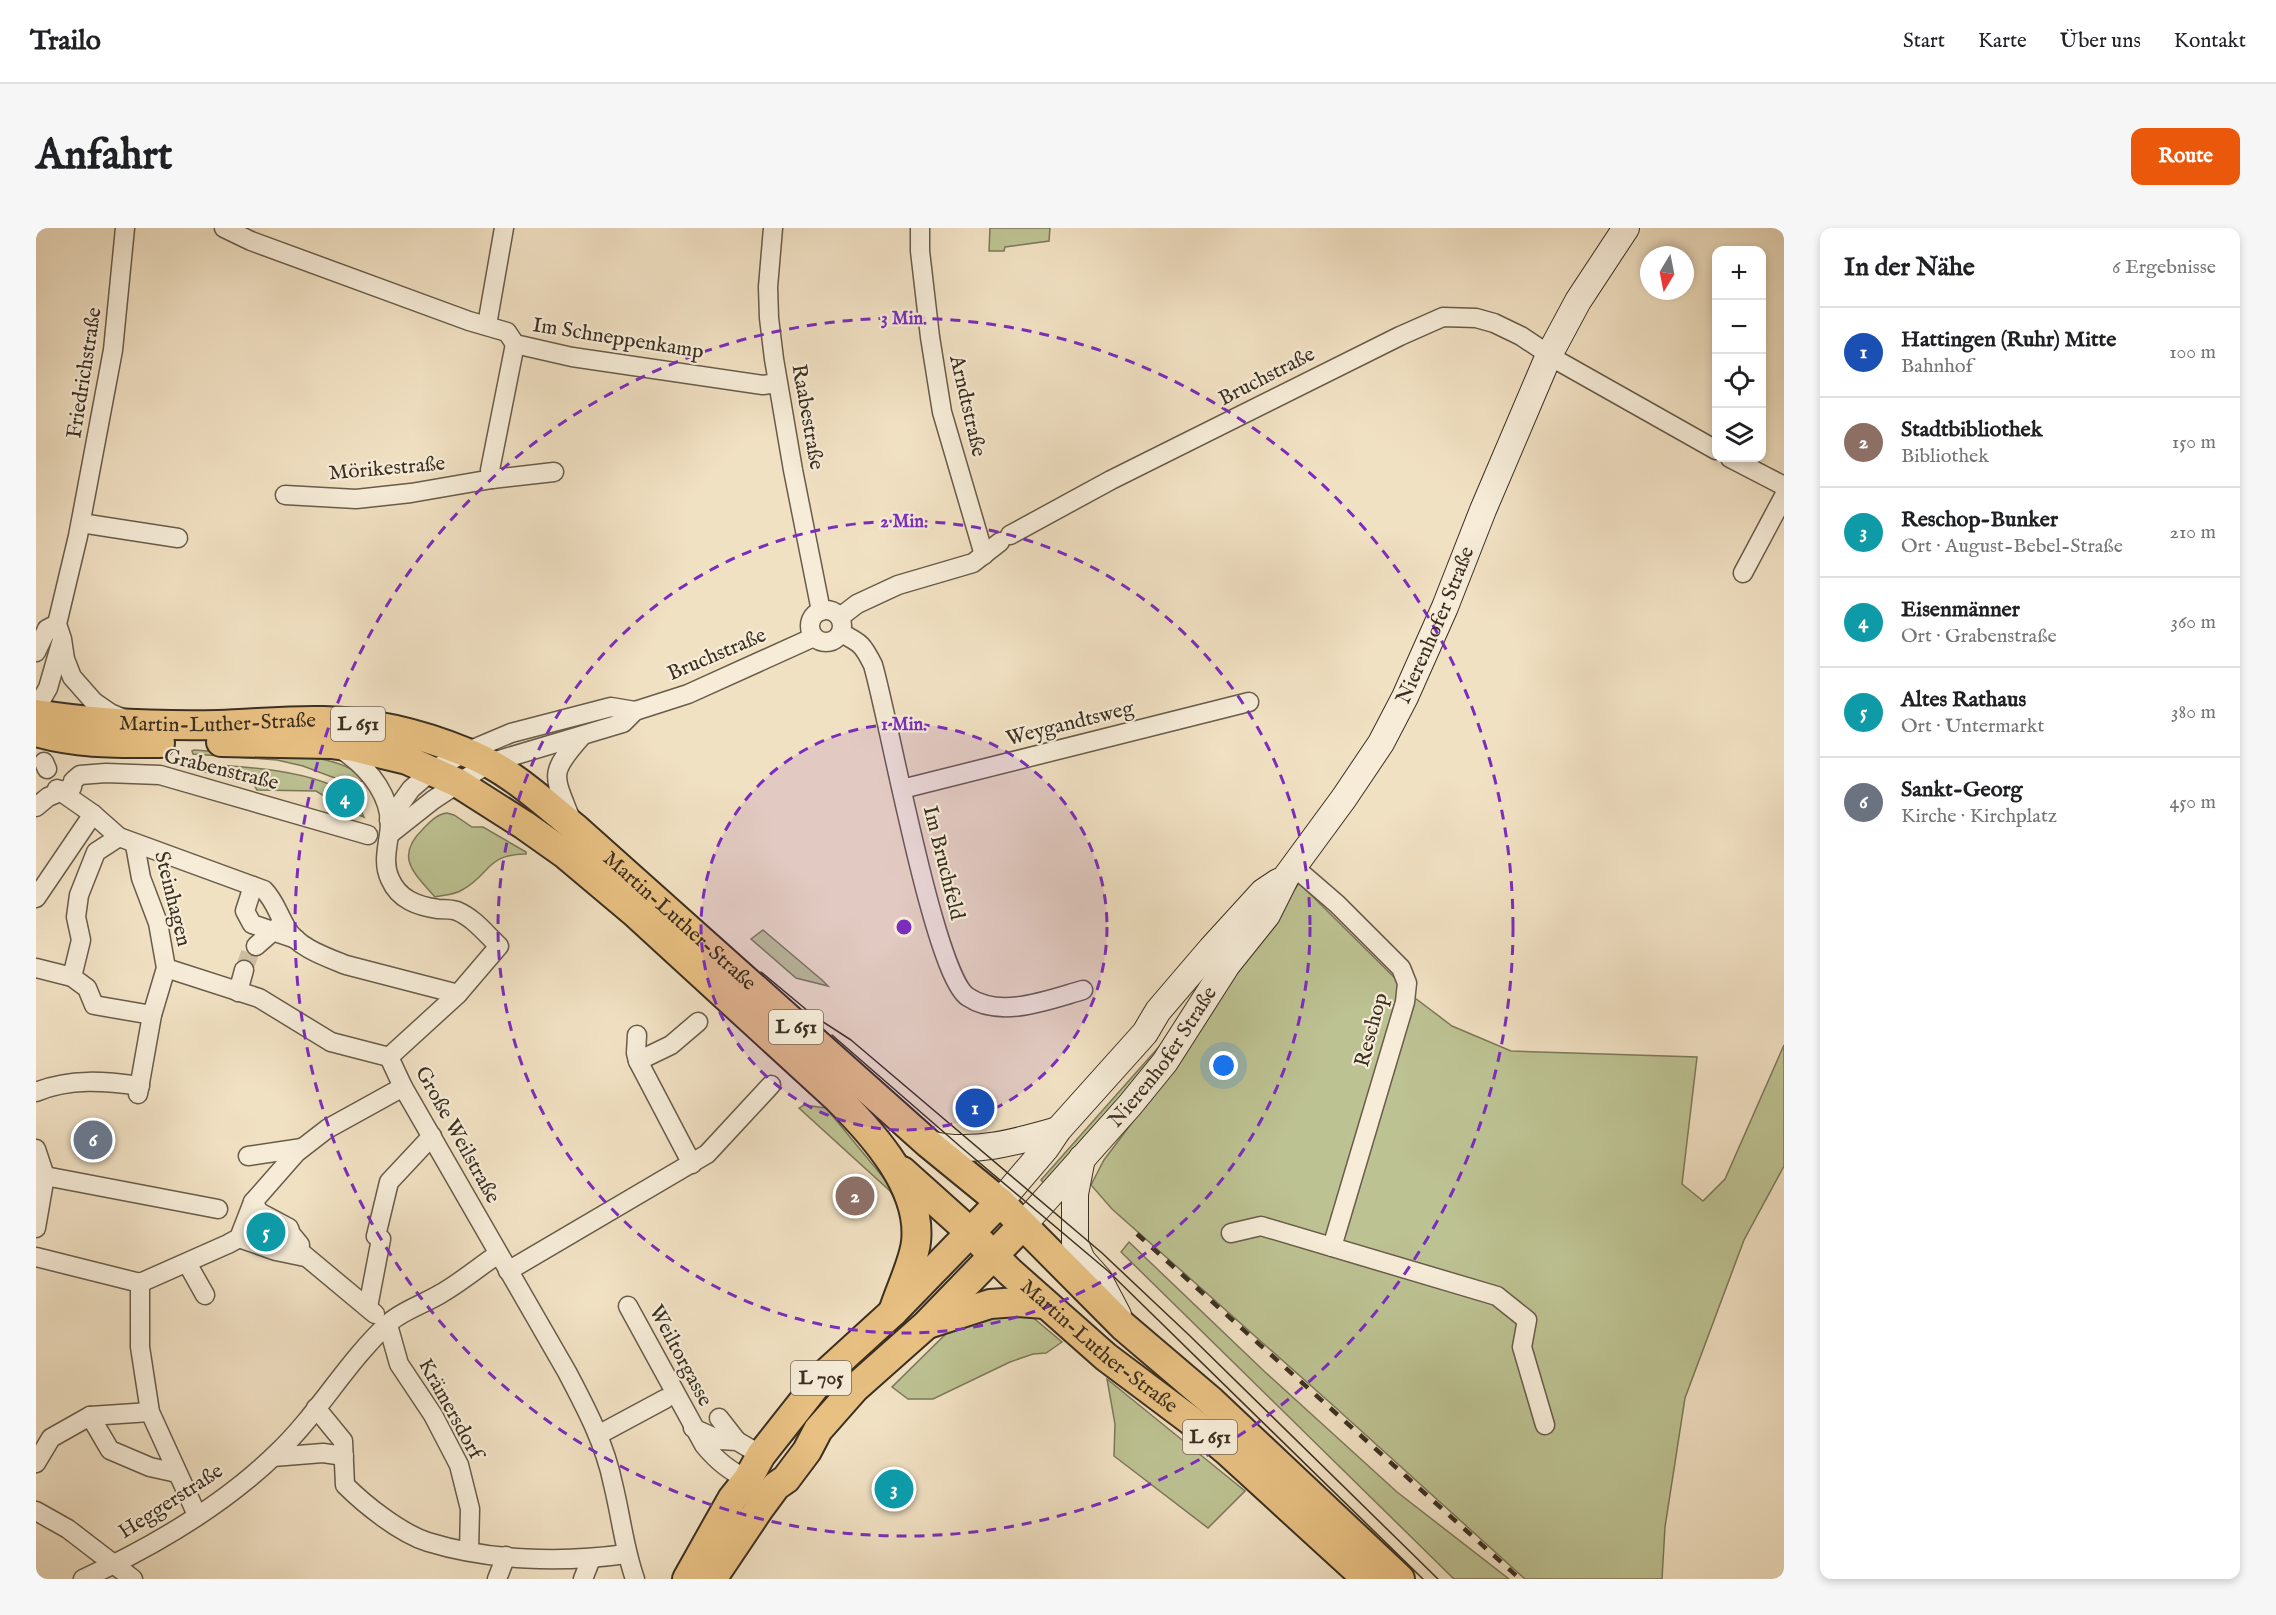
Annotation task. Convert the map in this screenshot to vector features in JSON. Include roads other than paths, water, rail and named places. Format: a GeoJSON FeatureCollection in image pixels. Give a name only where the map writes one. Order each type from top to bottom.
{"type":"FeatureCollection","features":[{"type":"Feature","properties":{"kind":"main road","name":"Nierenhofer Straße"},"geometry":{"type":"LineString","coordinates":[[1023,1225],[1130,1106],[1165,1062],[1227,965],[1267,915],[1290,872],[1373,756],[1405,697],[1549,355],[1578,301],[1626,228]]}},
{"type":"Feature","properties":{"kind":"main road","name":"Martin-Luther-Straße"},"geometry":{"type":"LineString","coordinates":[[36,714],[147,725],[324,721],[378,727],[478,758],[513,778],[574,826],[928,1144],[1000,1202],[1123,1326],[1211,1401],[1400,1579]]}},
{"type":"Feature","properties":{"kind":"main road","name":"Martin-Luther-Straße"},"geometry":{"type":"LineString","coordinates":[[36,732],[82,742],[331,744],[407,760],[433,770],[458,783],[524,825],[565,855],[634,912],[866,1127],[891,1162],[911,1200],[916,1236],[914,1252],[892,1312]]}},
{"type":"Feature","properties":{"kind":"main road","name":"Nierenhofer Straße"},"geometry":{"type":"LineString","coordinates":[[1000,1202],[1046,1148],[1058,1130],[1145,1033],[1158,1011],[1219,941],[1263,892],[1290,872]]}},
{"type":"Feature","properties":{"kind":"main road"},"geometry":{"type":"LineString","coordinates":[[928,1144],[955,1149],[995,1145],[1028,1139],[1058,1130]]}},
{"type":"Feature","properties":{"kind":"main road","name":"Martin-Luther-Straße"},"geometry":{"type":"LineString","coordinates":[[1082,1158],[1075,1194],[1075,1243],[1082,1260],[1099,1279],[1123,1326]]}},
{"type":"Feature","properties":{"kind":"main road","name":"Martin-Luther-Straße"},"geometry":{"type":"LineString","coordinates":[[891,1162],[970,1232],[1045,1304],[1106,1357],[1227,1450],[1367,1579]]}},
{"type":"Feature","properties":{"kind":"main road","name":"L 705"},"geometry":{"type":"LineString","coordinates":[[687,1579],[732,1499],[749,1459],[824,1375],[892,1312],[1000,1202]]}},
{"type":"Feature","properties":{"kind":"main road","name":"L 705"},"geometry":{"type":"LineString","coordinates":[[712,1579],[731,1548],[776,1486],[786,1479],[807,1451],[818,1430],[855,1388],[926,1325],[1023,1225]]}},
{"type":"Feature","properties":{"kind":"main road"},"geometry":{"type":"LineString","coordinates":[[926,1325],[990,1304],[1018,1302],[1045,1304]]}},
{"type":"Feature","properties":{"kind":"main road"},"geometry":{"type":"LineString","coordinates":[[749,1459],[776,1486]]}},
{"type":"Feature","properties":{"kind":"street","name":"Friedrichstraße"},"geometry":{"type":"LineString","coordinates":[[36,709],[48,688],[81,523],[113,350],[125,228]]}},
{"type":"Feature","properties":{"kind":"street","name":"Im Schneppenkamp"},"geometry":{"type":"LineString","coordinates":[[224,228],[259,244],[469,321],[507,332],[515,344],[592,360],[764,385],[777,383]]}},
{"type":"Feature","properties":{"kind":"street"},"geometry":{"type":"LineString","coordinates":[[487,325],[504,228]]}},
{"type":"Feature","properties":{"kind":"street","name":"Raabestraße"},"geometry":{"type":"LineString","coordinates":[[773,228],[769,308],[777,383],[821,611]]}},
{"type":"Feature","properties":{"kind":"street","name":"Arndtstraße"},"geometry":{"type":"LineString","coordinates":[[920,228],[920,251],[932,354],[942,412],[984,555]]}},
{"type":"Feature","properties":{"kind":"street","name":"Bruchstraße"},"geometry":{"type":"LineString","coordinates":[[478,758],[582,736],[623,723],[635,711],[688,694],[814,637],[821,641],[836,640],[840,625],[857,604],[898,585],[973,563],[1005,539],[1111,480],[1400,336],[1443,317],[1476,318],[1494,323],[1521,336],[1549,355]]}},
{"type":"Feature","properties":{"kind":"street"},"geometry":{"type":"LineString","coordinates":[[492,479],[490,470],[515,344]]}},
{"type":"Feature","properties":{"kind":"street"},"geometry":{"type":"LineString","coordinates":[[1549,355],[1712,448]]}},
{"type":"Feature","properties":{"kind":"street"},"geometry":{"type":"LineString","coordinates":[[1738,462],[1784,486]]}},
{"type":"Feature","properties":{"kind":"street","name":"Mörikestraße"},"geometry":{"type":"LineString","coordinates":[[285,495],[356,499],[554,472]]}},
{"type":"Feature","properties":{"kind":"street"},"geometry":{"type":"LineString","coordinates":[[1743,573],[1784,496]]}},
{"type":"Feature","properties":{"kind":"street"},"geometry":{"type":"LineString","coordinates":[[81,523],[178,538]]}},
{"type":"Feature","properties":{"kind":"street"},"geometry":{"type":"LineString","coordinates":[[814,637],[810,624],[814,614],[829,611],[840,625]]}},
{"type":"Feature","properties":{"kind":"street","name":"Im Bruchfeld"},"geometry":{"type":"LineString","coordinates":[[840,625],[863,646],[873,665],[940,944],[959,989],[974,1001],[1008,1008],[1083,990]]}},
{"type":"Feature","properties":{"kind":"street","name":"Friedrichstraße"},"geometry":{"type":"LineString","coordinates":[[36,652],[47,629],[59,631]]}},
{"type":"Feature","properties":{"kind":"street","name":"Friedrichstraße"},"geometry":{"type":"LineString","coordinates":[[59,631],[68,668],[80,687],[110,713],[147,725]]}},
{"type":"Feature","properties":{"kind":"street","name":"Weygandtsweg"},"geometry":{"type":"LineString","coordinates":[[902,789],[1249,702]]}},
{"type":"Feature","properties":{"kind":"street","name":"Bruchstraße"},"geometry":{"type":"LineString","coordinates":[[478,758],[511,733],[611,707],[635,711]]}},
{"type":"Feature","properties":{"kind":"street"},"geometry":{"type":"LineString","coordinates":[[574,826],[561,794],[556,771],[562,758],[582,736]]}},
{"type":"Feature","properties":{"kind":"street","name":"Große Weilstraße"},"geometry":{"type":"LineString","coordinates":[[331,744],[358,761],[375,781],[383,795],[389,827],[386,867],[396,891],[406,900],[419,906],[454,910],[469,917],[499,946],[458,994],[389,1057],[403,1087],[567,1372],[598,1435],[613,1483],[626,1554],[635,1579]]}},
{"type":"Feature","properties":{"kind":"street"},"geometry":{"type":"LineString","coordinates":[[433,770],[478,758]]}},
{"type":"Feature","properties":{"kind":"street"},"geometry":{"type":"LineString","coordinates":[[389,827],[458,783],[478,758]]}},
{"type":"Feature","properties":{"kind":"street","name":"Große Weilstraße"},"geometry":{"type":"LineString","coordinates":[[389,827],[411,789],[433,770]]}},
{"type":"Feature","properties":{"kind":"street","name":"Grabenstraße"},"geometry":{"type":"LineString","coordinates":[[36,807],[48,797],[51,778],[72,787],[73,781],[80,775],[106,773],[160,775],[368,835]]}},
{"type":"Feature","properties":{"kind":"street"},"geometry":{"type":"LineString","coordinates":[[51,778],[127,841],[253,886],[270,897],[278,927]]}},
{"type":"Feature","properties":{"kind":"street"},"geometry":{"type":"LineString","coordinates":[[36,898],[93,814]]}},
{"type":"Feature","properties":{"kind":"street"},"geometry":{"type":"LineString","coordinates":[[82,852],[127,841]]}},
{"type":"Feature","properties":{"kind":"street"},"geometry":{"type":"LineString","coordinates":[[72,977],[81,940],[76,916],[79,895],[96,852],[127,841]]}},
{"type":"Feature","properties":{"kind":"street","name":"Steinhagen"},"geometry":{"type":"LineString","coordinates":[[36,1092],[75,1082],[109,1081],[139,1090],[152,1015],[166,968],[158,923],[127,841]]}},
{"type":"Feature","properties":{"kind":"street","name":"Reschop"},"geometry":{"type":"LineString","coordinates":[[1290,872],[1337,904],[1401,968],[1407,982],[1405,1002],[1332,1247]]}},
{"type":"Feature","properties":{"kind":"street"},"geometry":{"type":"LineString","coordinates":[[253,886],[245,911],[252,924],[278,927],[346,965],[458,994]]}},
{"type":"Feature","properties":{"kind":"street"},"geometry":{"type":"LineString","coordinates":[[256,946],[278,927]]}},
{"type":"Feature","properties":{"kind":"street"},"geometry":{"type":"LineString","coordinates":[[36,968],[72,977],[87,988],[94,1005],[152,1015]]}},
{"type":"Feature","properties":{"kind":"street"},"geometry":{"type":"LineString","coordinates":[[166,968],[259,998],[331,1042],[389,1057]]}},
{"type":"Feature","properties":{"kind":"street"},"geometry":{"type":"LineString","coordinates":[[238,992],[244,970]]}},
{"type":"Feature","properties":{"kind":"street"},"geometry":{"type":"LineString","coordinates":[[638,1061],[671,1045],[698,1022]]}},
{"type":"Feature","properties":{"kind":"street"},"geometry":{"type":"LineString","coordinates":[[637,1035],[638,1061],[692,1164]]}},
{"type":"Feature","properties":{"kind":"street"},"geometry":{"type":"LineString","coordinates":[[508,1271],[707,1154],[771,1084]]}},
{"type":"Feature","properties":{"kind":"street"},"geometry":{"type":"LineString","coordinates":[[36,1257],[140,1284],[187,1263],[242,1227],[253,1203],[302,1148],[327,1129],[403,1087]]}},
{"type":"Feature","properties":{"kind":"street"},"geometry":{"type":"LineString","coordinates":[[368,1307],[381,1239],[376,1236],[389,1182],[432,1136]]}},
{"type":"Feature","properties":{"kind":"street"},"geometry":{"type":"LineString","coordinates":[[270,1183],[253,1155],[302,1148]]}},
{"type":"Feature","properties":{"kind":"street"},"geometry":{"type":"LineString","coordinates":[[36,1149],[45,1176],[36,1228]]}},
{"type":"Feature","properties":{"kind":"street"},"geometry":{"type":"LineString","coordinates":[[45,1176],[218,1209]]}},
{"type":"Feature","properties":{"kind":"street"},"geometry":{"type":"LineString","coordinates":[[253,1203],[259,1212],[289,1228],[291,1234],[310,1258]]}},
{"type":"Feature","properties":{"kind":"street"},"geometry":{"type":"LineString","coordinates":[[1232,1233],[1261,1226],[1497,1296],[1527,1320],[1522,1347],[1545,1425]]}},
{"type":"Feature","properties":{"kind":"street"},"geometry":{"type":"LineString","coordinates":[[242,1227],[276,1251],[310,1258]]}},
{"type":"Feature","properties":{"kind":"street"},"geometry":{"type":"LineString","coordinates":[[285,1239],[388,1325]]}},
{"type":"Feature","properties":{"kind":"street","name":"Heggerstraße"},"geometry":{"type":"LineString","coordinates":[[83,1579],[115,1564],[197,1515],[233,1490],[275,1455],[365,1348],[388,1325],[445,1292],[498,1254]]}},
{"type":"Feature","properties":{"kind":"street"},"geometry":{"type":"LineString","coordinates":[[187,1263],[205,1295]]}},
{"type":"Feature","properties":{"kind":"street"},"geometry":{"type":"LineString","coordinates":[[140,1284],[140,1347],[150,1412],[197,1515]]}},
{"type":"Feature","properties":{"kind":"street","name":"Weiltorgasse"},"geometry":{"type":"LineString","coordinates":[[628,1306],[693,1428],[716,1460],[737,1475],[749,1459]]}},
{"type":"Feature","properties":{"kind":"street","name":"Krämersdorf"},"geometry":{"type":"LineString","coordinates":[[388,1325],[399,1364],[433,1415],[459,1465],[470,1509],[469,1551]]}},
{"type":"Feature","properties":{"kind":"street"},"geometry":{"type":"LineString","coordinates":[[598,1435],[665,1399]]}},
{"type":"Feature","properties":{"kind":"street"},"geometry":{"type":"LineString","coordinates":[[316,1408],[343,1441],[345,1485],[388,1521],[426,1541],[469,1551],[506,1556],[591,1559],[626,1554]]}},
{"type":"Feature","properties":{"kind":"street"},"geometry":{"type":"LineString","coordinates":[[36,1463],[51,1438],[90,1416],[150,1412]]}},
{"type":"Feature","properties":{"kind":"street"},"geometry":{"type":"LineString","coordinates":[[90,1416],[110,1450],[150,1467],[177,1473]]}},
{"type":"Feature","properties":{"kind":"street","name":"Weiltorgasse"},"geometry":{"type":"LineString","coordinates":[[719,1418],[749,1459]]}},
{"type":"Feature","properties":{"kind":"street","name":"Weiltorgasse"},"geometry":{"type":"LineString","coordinates":[[693,1428],[720,1440],[749,1459]]}},
{"type":"Feature","properties":{"kind":"street"},"geometry":{"type":"LineString","coordinates":[[275,1455],[324,1453],[344,1456]]}},
{"type":"Feature","properties":{"kind":"street"},"geometry":{"type":"LineString","coordinates":[[36,1511],[68,1529],[133,1579]]}},
{"type":"Feature","properties":{"kind":"street"},"geometry":{"type":"LineString","coordinates":[[497,1579],[506,1556]]}},
{"type":"Feature","properties":{"kind":"street"},"geometry":{"type":"LineString","coordinates":[[583,1579],[591,1559]]}},
{"type":"Feature","properties":{"kind":"tunnel"},"geometry":{"type":"LineString","coordinates":[[244,970],[251,950],[256,946]]}},
{"type":"Feature","properties":{"kind":"tunnel"},"geometry":{"type":"LineString","coordinates":[[247,1224],[285,1239]]}},
{"type":"Feature","properties":{"kind":"tram line"},"geometry":{"type":"LineString","coordinates":[[761,972],[814,1016],[851,1040],[1102,1253],[1438,1579]]}},
{"type":"Feature","properties":{"kind":"tram line"},"geometry":{"type":"LineString","coordinates":[[832,1035],[1108,1271],[1423,1579]]}},
{"type":"Feature","properties":{"kind":"railway"},"geometry":{"type":"LineString","coordinates":[[1137,1234],[1520,1579]]}},
{"type":"Feature","properties":{"kind":"place","name":"Eisenmänner"},"geometry":{"type":"Point","coordinates":[345,798]}},
{"type":"Feature","properties":{"kind":"place","name":"Hattingen (Ruhr) Mitte"},"geometry":{"type":"Point","coordinates":[975,1108]}},
{"type":"Feature","properties":{"kind":"place","name":"Sankt-Georg"},"geometry":{"type":"Point","coordinates":[93,1140]}},
{"type":"Feature","properties":{"kind":"place","name":"Stadtbibliothek"},"geometry":{"type":"Point","coordinates":[855,1196]}},
{"type":"Feature","properties":{"kind":"place","name":"Altes Rathaus"},"geometry":{"type":"Point","coordinates":[266,1232]}},
{"type":"Feature","properties":{"kind":"place","name":"Reschop-Bunker"},"geometry":{"type":"Point","coordinates":[894,1489]}}]}
